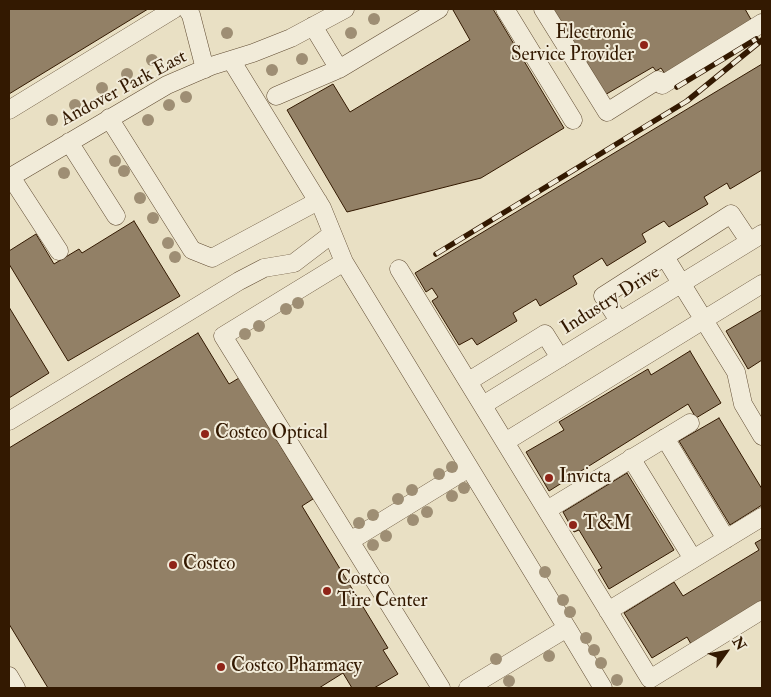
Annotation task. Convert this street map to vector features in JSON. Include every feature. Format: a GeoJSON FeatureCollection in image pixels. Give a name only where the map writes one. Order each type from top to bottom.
{"type":"FeatureCollection","features":[{"type":"Feature","properties":{"kind":"street"},"geometry":{"type":"LineString","coordinates":[[9,110],[174,9]]}},
{"type":"Feature","properties":{"kind":"street"},"geometry":{"type":"LineString","coordinates":[[187,9],[191,15],[205,69]]}},
{"type":"Feature","properties":{"kind":"street","name":"Andover Park East"},"geometry":{"type":"LineString","coordinates":[[10,177],[167,85],[291,38],[345,9]]}},
{"type":"Feature","properties":{"kind":"street"},"geometry":{"type":"LineString","coordinates":[[505,9],[573,120]]}},
{"type":"Feature","properties":{"kind":"street"},"geometry":{"type":"LineString","coordinates":[[543,9],[607,112],[658,80],[662,85],[762,23]]}},
{"type":"Feature","properties":{"kind":"street"},"geometry":{"type":"LineString","coordinates":[[276,96],[339,69],[435,10]]}},
{"type":"Feature","properties":{"kind":"street"},"geometry":{"type":"LineString","coordinates":[[313,26],[339,69]]}},
{"type":"Feature","properties":{"kind":"street"},"geometry":{"type":"LineString","coordinates":[[231,60],[318,202],[344,262],[603,688]]}},
{"type":"Feature","properties":{"kind":"street"},"geometry":{"type":"LineString","coordinates":[[110,118],[192,250],[212,258],[318,202]]}},
{"type":"Feature","properties":{"kind":"street"},"geometry":{"type":"LineString","coordinates":[[69,142],[116,216]]}},
{"type":"Feature","properties":{"kind":"street"},"geometry":{"type":"LineString","coordinates":[[10,177],[59,251]]}},
{"type":"Feature","properties":{"kind":"street"},"geometry":{"type":"LineString","coordinates":[[619,321],[603,296],[731,214],[756,237]]}},
{"type":"Feature","properties":{"kind":"street"},"geometry":{"type":"LineString","coordinates":[[9,420],[239,281],[264,268],[294,263],[332,234]]}},
{"type":"Feature","properties":{"kind":"street","name":"Industry Drive"},"geometry":{"type":"LineString","coordinates":[[483,405],[756,237]]}},
{"type":"Feature","properties":{"kind":"street"},"geometry":{"type":"LineString","coordinates":[[664,257],[736,372],[743,404],[762,436]]}},
{"type":"Feature","properties":{"kind":"street"},"geometry":{"type":"LineString","coordinates":[[344,262],[223,336],[441,688]]}},
{"type":"Feature","properties":{"kind":"street"},"geometry":{"type":"LineString","coordinates":[[399,270],[650,679],[762,610]]}},
{"type":"Feature","properties":{"kind":"street"},"geometry":{"type":"LineString","coordinates":[[504,442],[762,284]]}},
{"type":"Feature","properties":{"kind":"street"},"geometry":{"type":"LineString","coordinates":[[468,381],[545,334],[560,358]]}},
{"type":"Feature","properties":{"kind":"street"},"geometry":{"type":"LineString","coordinates":[[547,510],[690,423]]}},
{"type":"Feature","properties":{"kind":"street"},"geometry":{"type":"LineString","coordinates":[[665,438],[726,539]]}},
{"type":"Feature","properties":{"kind":"street"},"geometry":{"type":"LineString","coordinates":[[631,458],[693,559]]}},
{"type":"Feature","properties":{"kind":"street"},"geometry":{"type":"LineString","coordinates":[[346,534],[469,468]]}},
{"type":"Feature","properties":{"kind":"street"},"geometry":{"type":"LineString","coordinates":[[608,611],[762,517]]}},
{"type":"Feature","properties":{"kind":"street"},"geometry":{"type":"LineString","coordinates":[[468,688],[566,628]]}},
{"type":"Feature","properties":{"kind":"street"},"geometry":{"type":"LineString","coordinates":[[9,676],[16,688]]}},
{"type":"Feature","properties":{"kind":"building"},"geometry":{"type":"Polygon","coordinates":[[[9,9],[148,9],[9,94],[9,9]]]}},
{"type":"Feature","properties":{"kind":"building"},"geometry":{"type":"Polygon","coordinates":[[[493,9],[564,128],[481,178],[347,212],[287,110],[333,84],[350,112],[470,40],[453,10],[493,9]]]}},
{"type":"Feature","properties":{"kind":"building","name":"Electronic Service Provider"},"geometry":{"type":"Polygon","coordinates":[[[552,9],[745,9],[753,23],[665,74],[661,68],[656,71],[653,67],[603,96],[552,9]]]}},
{"type":"Feature","properties":{"kind":"building"},"geometry":{"type":"Polygon","coordinates":[[[762,64],[762,170],[730,189],[727,183],[704,197],[708,204],[669,227],[664,221],[642,234],[646,242],[607,266],[602,258],[573,276],[577,284],[540,306],[536,299],[513,313],[517,321],[477,345],[472,338],[459,345],[432,301],[438,297],[432,288],[426,292],[415,273],[762,64]]]}},
{"type":"Feature","properties":{"kind":"building"},"geometry":{"type":"Polygon","coordinates":[[[134,221],[180,296],[68,361],[9,264],[9,251],[36,234],[54,264],[79,249],[82,253],[134,221]]]}},
{"type":"Feature","properties":{"kind":"building"},"geometry":{"type":"Polygon","coordinates":[[[9,307],[49,373],[9,398],[9,307]]]}},
{"type":"Feature","properties":{"kind":"building"},"geometry":{"type":"Polygon","coordinates":[[[762,310],[762,360],[748,369],[726,331],[762,310]]]}},
{"type":"Feature","properties":{"kind":"building","name":"Costco"},"geometry":{"type":"Polygon","coordinates":[[[198,333],[229,384],[239,378],[313,499],[302,506],[388,648],[383,650],[398,674],[374,688],[352,688],[343,673],[319,688],[48,688],[9,624],[9,448],[198,333]]]}},
{"type":"Feature","properties":{"kind":"building"},"geometry":{"type":"Polygon","coordinates":[[[690,351],[721,403],[696,418],[688,404],[549,491],[526,452],[564,430],[559,422],[648,369],[651,375],[690,351]]]}},
{"type":"Feature","properties":{"kind":"building"},"geometry":{"type":"Polygon","coordinates":[[[719,418],[762,489],[762,505],[730,525],[679,441],[719,418]]]}},
{"type":"Feature","properties":{"kind":"building"},"geometry":{"type":"Polygon","coordinates":[[[627,473],[674,550],[609,589],[598,570],[602,568],[579,530],[574,532],[563,512],[627,473]]]}},
{"type":"Feature","properties":{"kind":"building"},"geometry":{"type":"Polygon","coordinates":[[[762,539],[762,601],[691,644],[687,637],[652,658],[624,613],[674,582],[683,596],[759,550],[755,543],[762,539]]]}},
{"type":"Feature","properties":{"kind":"railway"},"geometry":{"type":"LineString","coordinates":[[677,87],[756,39]]}},
{"type":"Feature","properties":{"kind":"railway"},"geometry":{"type":"LineString","coordinates":[[436,254],[687,101],[762,40]]}},
{"type":"Feature","properties":{"kind":"place","name":"Electronic Service Provider"},"geometry":{"type":"Point","coordinates":[644,45]}},
{"type":"Feature","properties":{"kind":"place","name":"Costco Optical"},"geometry":{"type":"Point","coordinates":[205,434]}},
{"type":"Feature","properties":{"kind":"place","name":"Invicta"},"geometry":{"type":"Point","coordinates":[549,478]}},
{"type":"Feature","properties":{"kind":"place","name":"T&M"},"geometry":{"type":"Point","coordinates":[573,525]}},
{"type":"Feature","properties":{"kind":"place","name":"Costco"},"geometry":{"type":"Point","coordinates":[173,565]}},
{"type":"Feature","properties":{"kind":"place","name":"Costco Tire Center"},"geometry":{"type":"Point","coordinates":[327,591]}},
{"type":"Feature","properties":{"kind":"place","name":"Costco Pharmacy"},"geometry":{"type":"Point","coordinates":[221,667]}}]}
